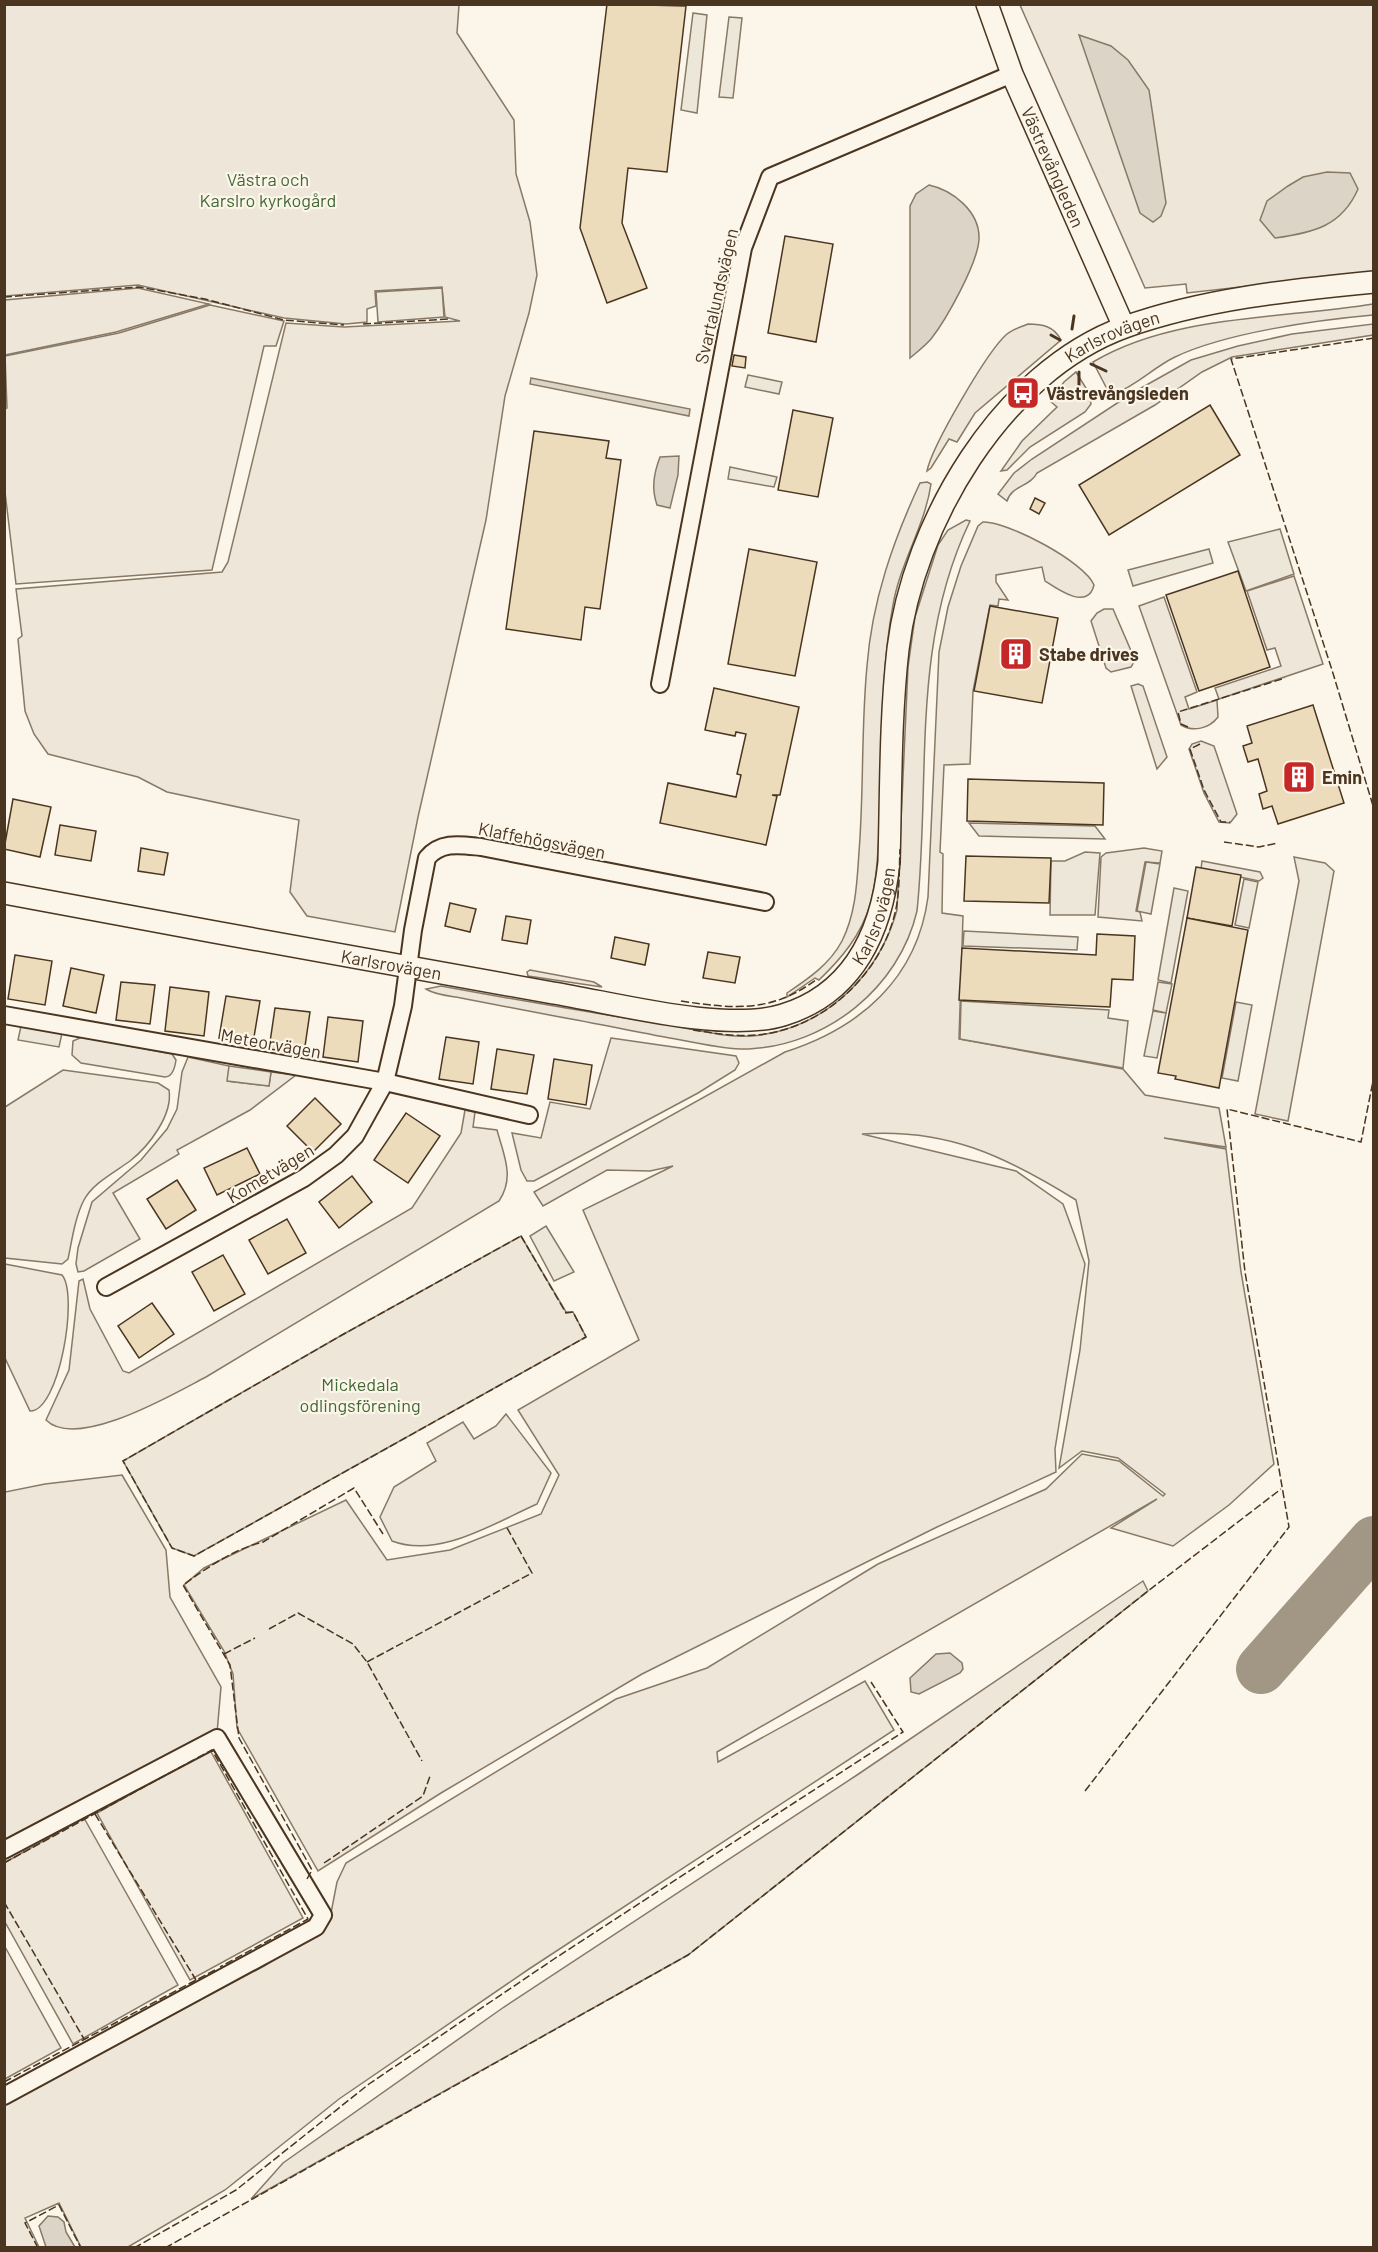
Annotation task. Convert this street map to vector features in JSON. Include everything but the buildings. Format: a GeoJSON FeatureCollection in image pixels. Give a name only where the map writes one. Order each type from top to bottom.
{"type":"FeatureCollection","features":[{"type":"Feature","properties":{"kind":"street","name":"Västrevångleden"},"geometry":{"type":"LineString","coordinates":[[987,4],[1012,74],[1124,327]]}},
{"type":"Feature","properties":{"kind":"street","name":"Svartalundsvägen"},"geometry":{"type":"LineString","coordinates":[[660,684],[743,248],[770,177],[1012,74]]}},
{"type":"Feature","properties":{"kind":"street","name":"Karlsrovägen"},"geometry":{"type":"LineString","coordinates":[[4,892],[408,968],[735,1022],[754,1021],[786,1014],[808,1004],[842,980],[866,950],[877,927],[887,887],[898,648],[906,607],[923,548],[952,489],[988,434],[1012,404],[1032,384],[1072,355],[1124,327],[1171,313],[1227,302],[1374,282]]}},
{"type":"Feature","properties":{"kind":"street","name":"Klaffehögsvägen"},"geometry":{"type":"LineString","coordinates":[[408,968],[426,858],[434,849],[453,844],[481,847],[765,902]]}},
{"type":"Feature","properties":{"kind":"street","name":"Kometvägen"},"geometry":{"type":"LineString","coordinates":[[106,1287],[304,1178],[336,1155],[355,1136],[385,1082],[403,1006],[408,968]]}},
{"type":"Feature","properties":{"kind":"street","name":"Meteorvägen"},"geometry":{"type":"LineString","coordinates":[[4,1015],[385,1082],[529,1115]]}},
{"type":"Feature","properties":{"kind":"street"},"geometry":{"type":"LineString","coordinates":[[4,1850],[217,1738],[323,1915],[316,1927],[4,2096]]}},
{"type":"Feature","properties":{"kind":"green space","name":"Västra och Karslro kyrkogård"},"geometry":{"type":"Polygon","coordinates":[[[5,4],[459,5],[457,33],[514,120],[516,174],[530,222],[537,275],[529,313],[505,396],[486,520],[418,817],[395,932],[307,916],[290,892],[299,820],[167,792],[138,777],[48,754],[34,734],[25,711],[18,639],[22,636],[16,589],[222,572],[228,562],[286,323],[344,327],[460,321],[445,317],[442,287],[375,291],[376,306],[367,309],[367,322],[346,324],[284,318],[138,285],[5,296],[5,4]]]}},
{"type":"Feature","properties":{"kind":"green space"},"geometry":{"type":"Polygon","coordinates":[[[1020,5],[1373,5],[1373,272],[1187,293],[1186,284],[1145,288],[1020,5]]]}},
{"type":"Feature","properties":{"kind":"green space"},"geometry":{"type":"Polygon","coordinates":[[[138,288],[209,304],[116,332],[5,355],[5,300],[138,288]]]}},
{"type":"Feature","properties":{"kind":"green space"},"geometry":{"type":"Polygon","coordinates":[[[1373,304],[1373,315],[1325,320],[1245,334],[1219,341],[1167,361],[1116,393],[1106,387],[1093,362],[1124,346],[1193,327],[1373,304]]]}},
{"type":"Feature","properties":{"kind":"green space"},"geometry":{"type":"Polygon","coordinates":[[[210,305],[284,321],[276,346],[264,346],[212,570],[16,584],[5,492],[4,409],[7,408],[5,356],[119,333],[210,305]]]}},
{"type":"Feature","properties":{"kind":"green space"},"geometry":{"type":"Polygon","coordinates":[[[1028,324],[1047,327],[1061,340],[975,413],[957,442],[949,439],[927,471],[939,441],[987,359],[1007,334],[1028,324]]]}},
{"type":"Feature","properties":{"kind":"green space"},"geometry":{"type":"Polygon","coordinates":[[[1373,324],[1373,335],[1232,357],[1202,372],[1155,405],[1037,473],[1034,478],[1013,492],[1007,501],[998,494],[1014,473],[1032,459],[1134,392],[1191,360],[1238,346],[1292,334],[1373,324]]]}},
{"type":"Feature","properties":{"kind":"green space"},"geometry":{"type":"Polygon","coordinates":[[[1076,372],[1089,393],[1091,404],[1085,412],[1030,447],[1007,470],[1001,471],[1022,441],[1057,407],[1050,401],[1064,382],[1076,372]]]}},
{"type":"Feature","properties":{"kind":"green space"},"geometry":{"type":"Polygon","coordinates":[[[920,483],[931,484],[928,500],[896,589],[889,631],[884,683],[878,849],[875,883],[870,905],[850,946],[835,963],[819,980],[815,978],[787,997],[787,993],[831,957],[842,941],[850,920],[857,875],[862,806],[865,689],[874,618],[885,572],[901,527],[920,483]]]}},
{"type":"Feature","properties":{"kind":"green space"},"geometry":{"type":"Polygon","coordinates":[[[966,520],[970,521],[951,568],[938,616],[931,664],[926,713],[917,911],[908,939],[894,964],[856,1007],[832,1024],[806,1037],[778,1045],[741,1049],[706,1045],[445,996],[426,989],[441,986],[715,1034],[738,1036],[761,1035],[808,1020],[829,1008],[847,993],[878,955],[897,910],[908,667],[915,617],[938,545],[948,530],[966,520]]]}},
{"type":"Feature","properties":{"kind":"green space"},"geometry":{"type":"Polygon","coordinates":[[[983,522],[1009,528],[1044,544],[1076,565],[1094,585],[1091,593],[1079,597],[1064,593],[1045,581],[1042,567],[996,575],[996,582],[1008,600],[999,599],[998,606],[990,605],[973,691],[970,764],[944,765],[940,852],[943,854],[942,913],[963,916],[959,1039],[1123,1069],[1145,1095],[1219,1108],[1226,1147],[1164,1138],[1226,1149],[1241,1272],[1274,1464],[1229,1505],[1173,1546],[1111,1528],[1157,1499],[717,1752],[718,1762],[865,1681],[894,1730],[529,1969],[339,2099],[225,2190],[128,2247],[81,2247],[59,2203],[25,2218],[39,2247],[5,2248],[5,2104],[264,1966],[322,1929],[331,1913],[337,1882],[346,1863],[616,1699],[707,1668],[878,1564],[1046,1489],[1082,1454],[1119,1461],[1163,1496],[1165,1494],[1118,1458],[1082,1451],[1059,1468],[1080,1350],[1089,1261],[1076,1200],[1025,1170],[974,1148],[921,1136],[893,1133],[862,1134],[1016,1171],[1063,1204],[1085,1264],[1055,1449],[1056,1472],[937,1527],[642,1674],[441,1793],[318,1871],[237,1728],[233,1674],[224,1651],[184,1585],[204,1568],[346,1500],[387,1560],[450,1550],[541,1514],[559,1475],[518,1410],[639,1340],[583,1210],[673,1166],[650,1171],[607,1170],[543,1206],[534,1192],[785,1052],[837,1029],[860,1014],[898,976],[912,952],[922,926],[928,897],[939,652],[948,607],[961,566],[978,526],[983,522]]]}},
{"type":"Feature","properties":{"kind":"green space"},"geometry":{"type":"Polygon","coordinates":[[[1294,576],[1323,664],[1219,699],[1215,688],[1281,666],[1275,648],[1267,650],[1247,591],[1294,576]]]}},
{"type":"Feature","properties":{"kind":"green space"},"geometry":{"type":"Polygon","coordinates":[[[1164,597],[1197,692],[1185,697],[1189,709],[1217,700],[1218,717],[1206,727],[1196,729],[1181,725],[1139,606],[1164,597]]]}},
{"type":"Feature","properties":{"kind":"green space"},"geometry":{"type":"Polygon","coordinates":[[[1104,609],[1113,609],[1135,660],[1131,667],[1111,672],[1106,668],[1091,621],[1097,613],[1104,609]]]}},
{"type":"Feature","properties":{"kind":"green space"},"geometry":{"type":"Polygon","coordinates":[[[1138,684],[1143,686],[1167,757],[1157,769],[1131,686],[1138,684]]]}},
{"type":"Feature","properties":{"kind":"green space"},"geometry":{"type":"Polygon","coordinates":[[[1201,741],[1214,746],[1237,814],[1230,823],[1219,822],[1204,793],[1189,749],[1192,744],[1201,741]]]}},
{"type":"Feature","properties":{"kind":"green space"},"geometry":{"type":"Polygon","coordinates":[[[1144,848],[1162,851],[1160,863],[1145,862],[1136,911],[1140,912],[1142,921],[1098,917],[1101,857],[1106,853],[1144,848]]]}},
{"type":"Feature","properties":{"kind":"green space"},"geometry":{"type":"Polygon","coordinates":[[[1202,861],[1260,872],[1263,878],[1259,881],[1201,869],[1202,861]]]}},
{"type":"Feature","properties":{"kind":"green space"},"geometry":{"type":"Polygon","coordinates":[[[530,970],[594,982],[602,987],[528,976],[527,972],[530,970]]]}},
{"type":"Feature","properties":{"kind":"green space"},"geometry":{"type":"Polygon","coordinates":[[[1158,982],[1172,984],[1166,1013],[1153,1010],[1158,982]]]}},
{"type":"Feature","properties":{"kind":"green space"},"geometry":{"type":"Polygon","coordinates":[[[82,1037],[172,1054],[176,1060],[174,1068],[168,1077],[165,1077],[81,1063],[72,1055],[73,1041],[82,1037]]]}},
{"type":"Feature","properties":{"kind":"green space"},"geometry":{"type":"Polygon","coordinates":[[[611,1038],[736,1056],[739,1063],[735,1070],[698,1093],[534,1181],[527,1181],[521,1170],[512,1133],[541,1138],[550,1102],[590,1109],[611,1038]]]}},
{"type":"Feature","properties":{"kind":"green space"},"geometry":{"type":"Polygon","coordinates":[[[188,1057],[229,1066],[228,1081],[269,1086],[271,1072],[296,1075],[250,1110],[177,1150],[179,1154],[113,1193],[140,1239],[84,1271],[78,1272],[76,1264],[78,1248],[92,1202],[141,1160],[167,1129],[177,1109],[182,1072],[188,1057]]]}},
{"type":"Feature","properties":{"kind":"green space"},"geometry":{"type":"Polygon","coordinates":[[[63,1070],[158,1083],[169,1090],[167,1110],[158,1129],[145,1147],[99,1183],[84,1200],[78,1214],[68,1259],[62,1264],[5,1258],[5,1107],[63,1070]]]}},
{"type":"Feature","properties":{"kind":"green space"},"geometry":{"type":"Polygon","coordinates":[[[465,1110],[475,1112],[473,1127],[497,1130],[507,1166],[504,1192],[499,1201],[206,1377],[150,1406],[102,1424],[80,1429],[61,1428],[46,1420],[69,1370],[79,1281],[83,1279],[90,1309],[123,1371],[129,1373],[412,1208],[461,1133],[465,1110]]]}},
{"type":"Feature","properties":{"kind":"green space","name":"Mickedala odlingsförening"},"geometry":{"type":"Polygon","coordinates":[[[521,1236],[566,1312],[573,1312],[586,1337],[194,1556],[172,1548],[123,1461],[342,1335],[521,1236]]]}},
{"type":"Feature","properties":{"kind":"green space"},"geometry":{"type":"Polygon","coordinates":[[[5,1264],[62,1275],[67,1287],[67,1327],[57,1374],[50,1393],[40,1406],[30,1411],[5,1358],[5,1264]]]}},
{"type":"Feature","properties":{"kind":"green space"},"geometry":{"type":"Polygon","coordinates":[[[506,1414],[551,1473],[537,1504],[485,1529],[447,1542],[410,1545],[392,1541],[380,1517],[394,1487],[436,1461],[427,1443],[463,1422],[474,1439],[496,1426],[506,1414]]]}},
{"type":"Feature","properties":{"kind":"green space"},"geometry":{"type":"Polygon","coordinates":[[[122,1475],[166,1550],[170,1597],[221,1687],[217,1733],[5,1847],[5,1492],[45,1484],[122,1475]]]}},
{"type":"Feature","properties":{"kind":"green space"},"geometry":{"type":"Polygon","coordinates":[[[1143,1581],[1148,1591],[688,1955],[251,2199],[283,2163],[504,2007],[857,1775],[1143,1581]]]}},
{"type":"Feature","properties":{"kind":"green space"},"geometry":{"type":"Polygon","coordinates":[[[210,1750],[303,1918],[190,1980],[97,1813],[210,1750]]]}},
{"type":"Feature","properties":{"kind":"green space"},"geometry":{"type":"Polygon","coordinates":[[[84,1818],[178,1985],[73,2044],[5,1922],[4,1863],[84,1818]]]}},
{"type":"Feature","properties":{"kind":"green space"},"geometry":{"type":"Polygon","coordinates":[[[4,1945],[61,2048],[5,2079],[4,2079],[4,1945]]]}},
{"type":"Feature","properties":{"kind":"shaded area"},"geometry":{"type":"Polygon","coordinates":[[[693,13],[707,15],[697,113],[681,110],[693,13]]]}},
{"type":"Feature","properties":{"kind":"shaded area"},"geometry":{"type":"Polygon","coordinates":[[[729,17],[742,18],[733,98],[719,97],[729,17]]]}},
{"type":"Feature","properties":{"kind":"shaded area"},"geometry":{"type":"Polygon","coordinates":[[[1079,35],[1111,46],[1128,60],[1149,90],[1166,203],[1161,216],[1153,222],[1140,213],[1079,35]]]}},
{"type":"Feature","properties":{"kind":"shaded area"},"geometry":{"type":"Polygon","coordinates":[[[1327,172],[1350,173],[1358,189],[1344,212],[1325,226],[1275,238],[1260,220],[1267,201],[1303,177],[1327,172]]]}},
{"type":"Feature","properties":{"kind":"shaded area"},"geometry":{"type":"Polygon","coordinates":[[[929,185],[947,192],[963,203],[975,219],[979,239],[973,262],[945,319],[924,347],[910,358],[910,206],[916,194],[929,185]]]}},
{"type":"Feature","properties":{"kind":"shaded area"},"geometry":{"type":"Polygon","coordinates":[[[442,288],[444,317],[378,322],[376,292],[442,288]]]}},
{"type":"Feature","properties":{"kind":"shaded area"},"geometry":{"type":"Polygon","coordinates":[[[748,375],[782,382],[779,394],[745,387],[748,375]]]}},
{"type":"Feature","properties":{"kind":"shaded area"},"geometry":{"type":"Polygon","coordinates":[[[531,378],[690,409],[689,416],[530,384],[531,378]]]}},
{"type":"Feature","properties":{"kind":"shaded area"},"geometry":{"type":"Polygon","coordinates":[[[679,456],[678,475],[670,508],[657,505],[654,481],[660,457],[679,456]]]}},
{"type":"Feature","properties":{"kind":"shaded area"},"geometry":{"type":"Polygon","coordinates":[[[730,467],[777,477],[774,487],[728,479],[730,467]]]}},
{"type":"Feature","properties":{"kind":"shaded area"},"geometry":{"type":"Polygon","coordinates":[[[1280,529],[1294,574],[1246,591],[1228,542],[1280,529]]]}},
{"type":"Feature","properties":{"kind":"shaded area"},"geometry":{"type":"Polygon","coordinates":[[[1209,549],[1213,563],[1133,586],[1128,570],[1209,549]]]}},
{"type":"Feature","properties":{"kind":"shaded area"},"geometry":{"type":"Polygon","coordinates":[[[969,823],[1095,826],[1105,839],[979,836],[969,823]]]}},
{"type":"Feature","properties":{"kind":"shaded area"},"geometry":{"type":"Polygon","coordinates":[[[1085,852],[1100,853],[1095,915],[1050,915],[1051,861],[1065,861],[1085,852]]]}},
{"type":"Feature","properties":{"kind":"shaded area"},"geometry":{"type":"Polygon","coordinates":[[[1294,857],[1325,863],[1334,871],[1288,1121],[1255,1114],[1299,881],[1294,857]]]}},
{"type":"Feature","properties":{"kind":"shaded area"},"geometry":{"type":"Polygon","coordinates":[[[1146,862],[1160,864],[1151,914],[1137,911],[1146,862]]]}},
{"type":"Feature","properties":{"kind":"shaded area"},"geometry":{"type":"Polygon","coordinates":[[[1244,879],[1258,882],[1249,928],[1235,925],[1244,879]]]}},
{"type":"Feature","properties":{"kind":"shaded area"},"geometry":{"type":"Polygon","coordinates":[[[1174,888],[1188,891],[1171,983],[1158,980],[1174,888]]]}},
{"type":"Feature","properties":{"kind":"shaded area"},"geometry":{"type":"Polygon","coordinates":[[[964,931],[1078,937],[1077,950],[963,946],[964,931]]]}},
{"type":"Feature","properties":{"kind":"shaded area"},"geometry":{"type":"Polygon","coordinates":[[[961,1001],[1109,1010],[1108,1018],[1128,1021],[1123,1068],[960,1039],[961,1001]]]}},
{"type":"Feature","properties":{"kind":"shaded area"},"geometry":{"type":"Polygon","coordinates":[[[1236,1002],[1252,1005],[1238,1081],[1222,1078],[1236,1002]]]}},
{"type":"Feature","properties":{"kind":"shaded area"},"geometry":{"type":"Polygon","coordinates":[[[1153,1011],[1166,1013],[1157,1058],[1144,1056],[1153,1011]]]}},
{"type":"Feature","properties":{"kind":"shaded area"},"geometry":{"type":"Polygon","coordinates":[[[21,1026],[62,1033],[59,1047],[18,1040],[21,1026]]]}},
{"type":"Feature","properties":{"kind":"shaded area"},"geometry":{"type":"Polygon","coordinates":[[[229,1066],[271,1072],[269,1086],[227,1081],[229,1066]]]}},
{"type":"Feature","properties":{"kind":"shaded area"},"geometry":{"type":"Polygon","coordinates":[[[546,1226],[574,1272],[554,1281],[530,1236],[546,1226]]]}},
{"type":"Feature","properties":{"kind":"shaded area"},"geometry":{"type":"Polygon","coordinates":[[[950,1653],[962,1663],[963,1669],[960,1673],[919,1694],[911,1692],[910,1678],[936,1654],[950,1653]]]}},
{"type":"Feature","properties":{"kind":"shaded area"},"geometry":{"type":"Polygon","coordinates":[[[48,2216],[58,2217],[64,2222],[66,2232],[75,2247],[46,2247],[39,2226],[48,2216]]]}},
{"type":"Feature","properties":{"kind":"taxiway"},"geometry":{"type":"LineString","coordinates":[[1261,1669],[1374,1541]]}},
{"type":"Feature","properties":{"kind":"fence"},"geometry":{"type":"LineString","coordinates":[[4,297],[139,287],[205,299],[284,320],[344,325]]}},
{"type":"Feature","properties":{"kind":"fence"},"geometry":{"type":"LineString","coordinates":[[363,324],[450,319]]}},
{"type":"Feature","properties":{"kind":"fence"},"geometry":{"type":"LineString","coordinates":[[1374,338],[1231,359],[1332,670],[1374,809]]}},
{"type":"Feature","properties":{"kind":"fence"},"geometry":{"type":"LineString","coordinates":[[1188,727],[1181,724],[1178,712],[1285,678]]}},
{"type":"Feature","properties":{"kind":"fence"},"geometry":{"type":"LineString","coordinates":[[1200,744],[1190,749],[1204,790],[1221,822],[1230,822]]}},
{"type":"Feature","properties":{"kind":"fence"},"geometry":{"type":"LineString","coordinates":[[1224,842],[1259,847],[1278,843]]}},
{"type":"Feature","properties":{"kind":"fence"},"geometry":{"type":"LineString","coordinates":[[693,1030],[741,1035],[781,1031],[804,1022],[845,995],[862,978],[876,958],[887,936],[898,898],[900,849]]}},
{"type":"Feature","properties":{"kind":"fence"},"geometry":{"type":"LineString","coordinates":[[681,1001],[718,1006],[752,1006],[784,998],[817,979]]}},
{"type":"Feature","properties":{"kind":"fence"},"geometry":{"type":"LineString","coordinates":[[1085,1791],[1289,1527],[1245,1272],[1227,1109],[1361,1142],[1374,1076]]}},
{"type":"Feature","properties":{"kind":"fence"},"geometry":{"type":"LineString","coordinates":[[521,1236],[566,1313],[573,1312],[586,1337],[194,1556],[172,1548],[123,1461],[342,1335],[521,1236]]}},
{"type":"Feature","properties":{"kind":"fence"},"geometry":{"type":"LineString","coordinates":[[307,1879],[312,1870],[239,1738],[230,1665],[183,1585],[222,1559],[263,1542],[354,1488],[383,1534]]}},
{"type":"Feature","properties":{"kind":"fence"},"geometry":{"type":"LineString","coordinates":[[165,2248],[688,1955],[1148,1591],[1281,1489]]}},
{"type":"Feature","properties":{"kind":"fence"},"geometry":{"type":"LineString","coordinates":[[367,1662],[532,1573],[506,1526]]}},
{"type":"Feature","properties":{"kind":"fence"},"geometry":{"type":"LineString","coordinates":[[269,1629],[298,1613],[353,1644],[367,1662],[422,1761]]}},
{"type":"Feature","properties":{"kind":"fence"},"geometry":{"type":"LineString","coordinates":[[224,1654],[255,1638]]}},
{"type":"Feature","properties":{"kind":"fence"},"geometry":{"type":"LineString","coordinates":[[134,2248],[236,2190],[369,2084],[554,1959],[903,1732],[871,1682]]}},
{"type":"Feature","properties":{"kind":"fence"},"geometry":{"type":"LineString","coordinates":[[4,1863],[212,1750],[308,1919],[220,1967]]}},
{"type":"Feature","properties":{"kind":"fence"},"geometry":{"type":"LineString","coordinates":[[324,1863],[423,1796],[430,1776]]}},
{"type":"Feature","properties":{"kind":"fence"},"geometry":{"type":"LineString","coordinates":[[95,1814],[196,1980]]}},
{"type":"Feature","properties":{"kind":"fence"},"geometry":{"type":"LineString","coordinates":[[4,1902],[84,2039]]}},
{"type":"Feature","properties":{"kind":"fence"},"geometry":{"type":"LineString","coordinates":[[4,2082],[215,1970]]}},
{"type":"Feature","properties":{"kind":"fence"},"geometry":{"type":"LineString","coordinates":[[38,2248],[25,2223],[59,2205],[81,2248]]}},
{"type":"Feature","properties":{"kind":"wall"},"geometry":{"type":"LineString","coordinates":[[1072,329],[1074,316]]}},
{"type":"Feature","properties":{"kind":"wall"},"geometry":{"type":"LineString","coordinates":[[1051,335],[1060,340]]}},
{"type":"Feature","properties":{"kind":"wall"},"geometry":{"type":"LineString","coordinates":[[1091,364],[1106,371]]}},
{"type":"Feature","properties":{"kind":"wall"},"geometry":{"type":"LineString","coordinates":[[1079,372],[1079,385]]}},
{"type":"Feature","properties":{"kind":"place","name":"Västrevångsleden"},"geometry":{"type":"Point","coordinates":[1023,393]}},
{"type":"Feature","properties":{"kind":"place","name":"Stabe drives"},"geometry":{"type":"Point","coordinates":[1016,654]}},
{"type":"Feature","properties":{"kind":"place","name":"Emin"},"geometry":{"type":"Point","coordinates":[1299,777]}}]}
